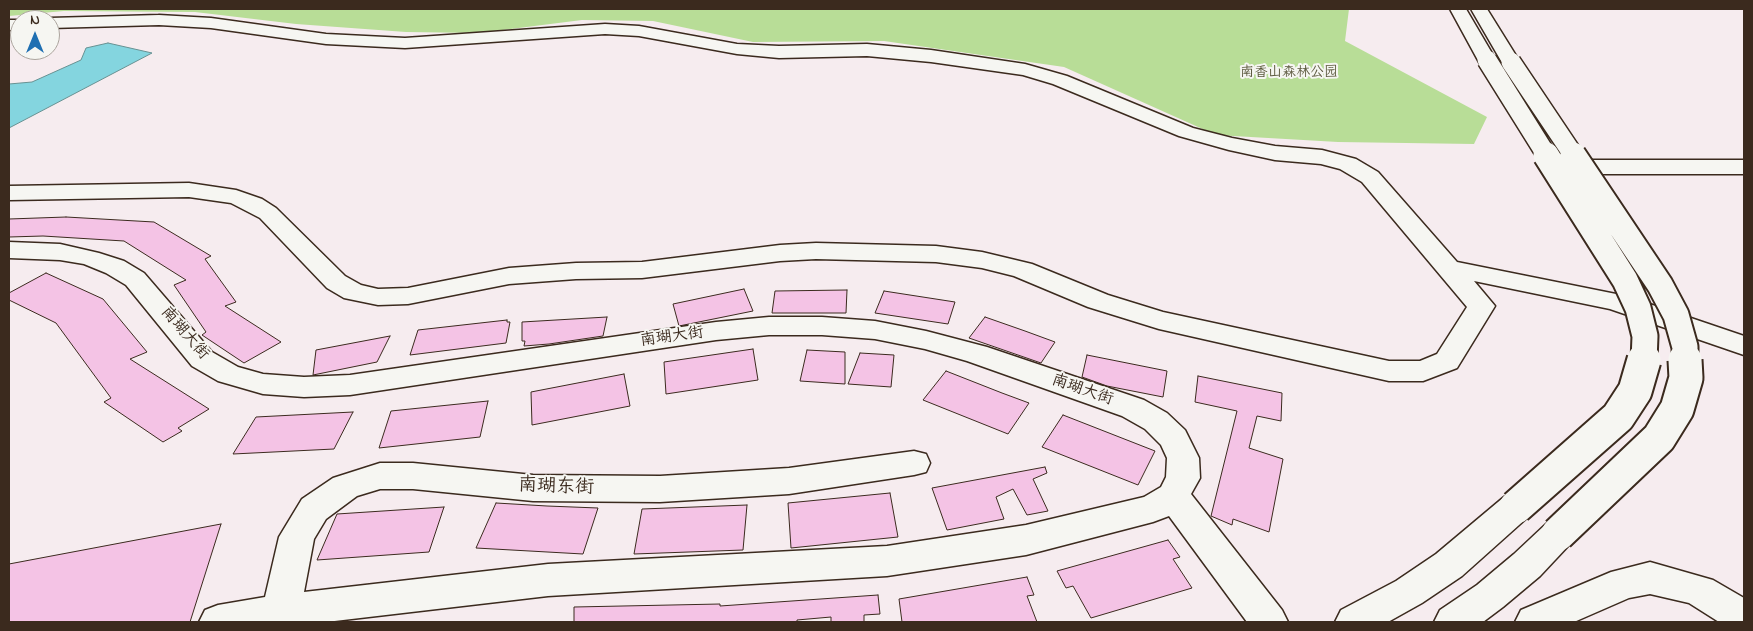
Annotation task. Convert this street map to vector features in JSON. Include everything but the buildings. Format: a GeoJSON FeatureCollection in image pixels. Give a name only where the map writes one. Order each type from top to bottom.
{"type":"FeatureCollection","features":[{"type":"Feature","properties":{"kind":"street"},"geometry":{"type":"LineString","coordinates":[[1458,9],[1582,167],[1660,285],[1676,315],[1685,347],[1686,378],[1677,409],[1659,438],[1527,565],[1462,620]]}},
{"type":"Feature","properties":{"kind":"street"},"geometry":{"type":"LineString","coordinates":[[1354,622],[1408,592],[1449,565],[1485,536],[1618,417],[1635,391],[1644,364],[1645,336],[1638,308],[1625,280],[1499,61],[1479,9]]}},
{"type":"Feature","properties":{"kind":"street"},"geometry":{"type":"LineString","coordinates":[[9,193],[189,190],[236,196],[268,213],[336,282],[353,292],[378,297],[408,296],[474,281],[526,274],[642,270],[780,253],[910,253],[961,256],[1023,270],[1098,301],[1159,320],[1389,371],[1423,371],[1447,361],[1480,306],[1370,177],[1348,164],[1322,157],[1275,153],[1229,144],[1186,132],[1060,80],[1025,70],[931,56],[867,50],[788,52],[737,48],[654,33],[605,29],[405,43],[326,39],[260,28],[202,22],[159,20],[60,23]]}},
{"type":"Feature","properties":{"kind":"street"},"geometry":{"type":"LineString","coordinates":[[1582,167],[1744,167]]}},
{"type":"Feature","properties":{"kind":"street","name":"南瑚大街"},"geometry":{"type":"LineString","coordinates":[[9,250],[60,252],[90,258],[114,267],[135,279],[202,359],[228,374],[263,384],[304,387],[350,385],[706,333],[769,326],[840,327],[875,330],[926,340],[977,354],[1133,408],[1156,421],[1174,438],[1184,458],[1183,478],[1173,496]]}},
{"type":"Feature","properties":{"kind":"street"},"geometry":{"type":"LineString","coordinates":[[1447,268],[1616,302],[1744,346]]}},
{"type":"Feature","properties":{"kind":"street","name":"南瑚东街"},"geometry":{"type":"LineString","coordinates":[[281,611],[297,537],[314,509],[345,487],[380,476],[413,476],[533,488],[660,490],[789,481],[914,463]]}},
{"type":"Feature","properties":{"kind":"street"},"geometry":{"type":"LineString","coordinates":[[218,622],[281,611],[548,580],[887,562],[1026,540],[1153,508],[1173,496],[1269,622]]}},
{"type":"Feature","properties":{"kind":"street"},"geometry":{"type":"LineString","coordinates":[[1534,622],[1624,583],[1650,578],[1667,580],[1700,591],[1744,618]]}},
{"type":"Feature","properties":{"kind":"green space","name":"南香山森林公园"},"geometry":{"type":"Polygon","coordinates":[[[9,9],[1349,9],[1345,41],[1487,117],[1474,144],[1338,142],[1216,135],[1064,67],[884,41],[753,42],[653,21],[582,20],[479,33],[406,32],[296,24],[195,12],[10,10],[9,16],[9,9]]]}},
{"type":"Feature","properties":{"kind":"water"},"geometry":{"type":"Polygon","coordinates":[[[108,43],[152,53],[9,128],[9,84],[32,82],[81,60],[86,48],[108,43]]]}}]}
